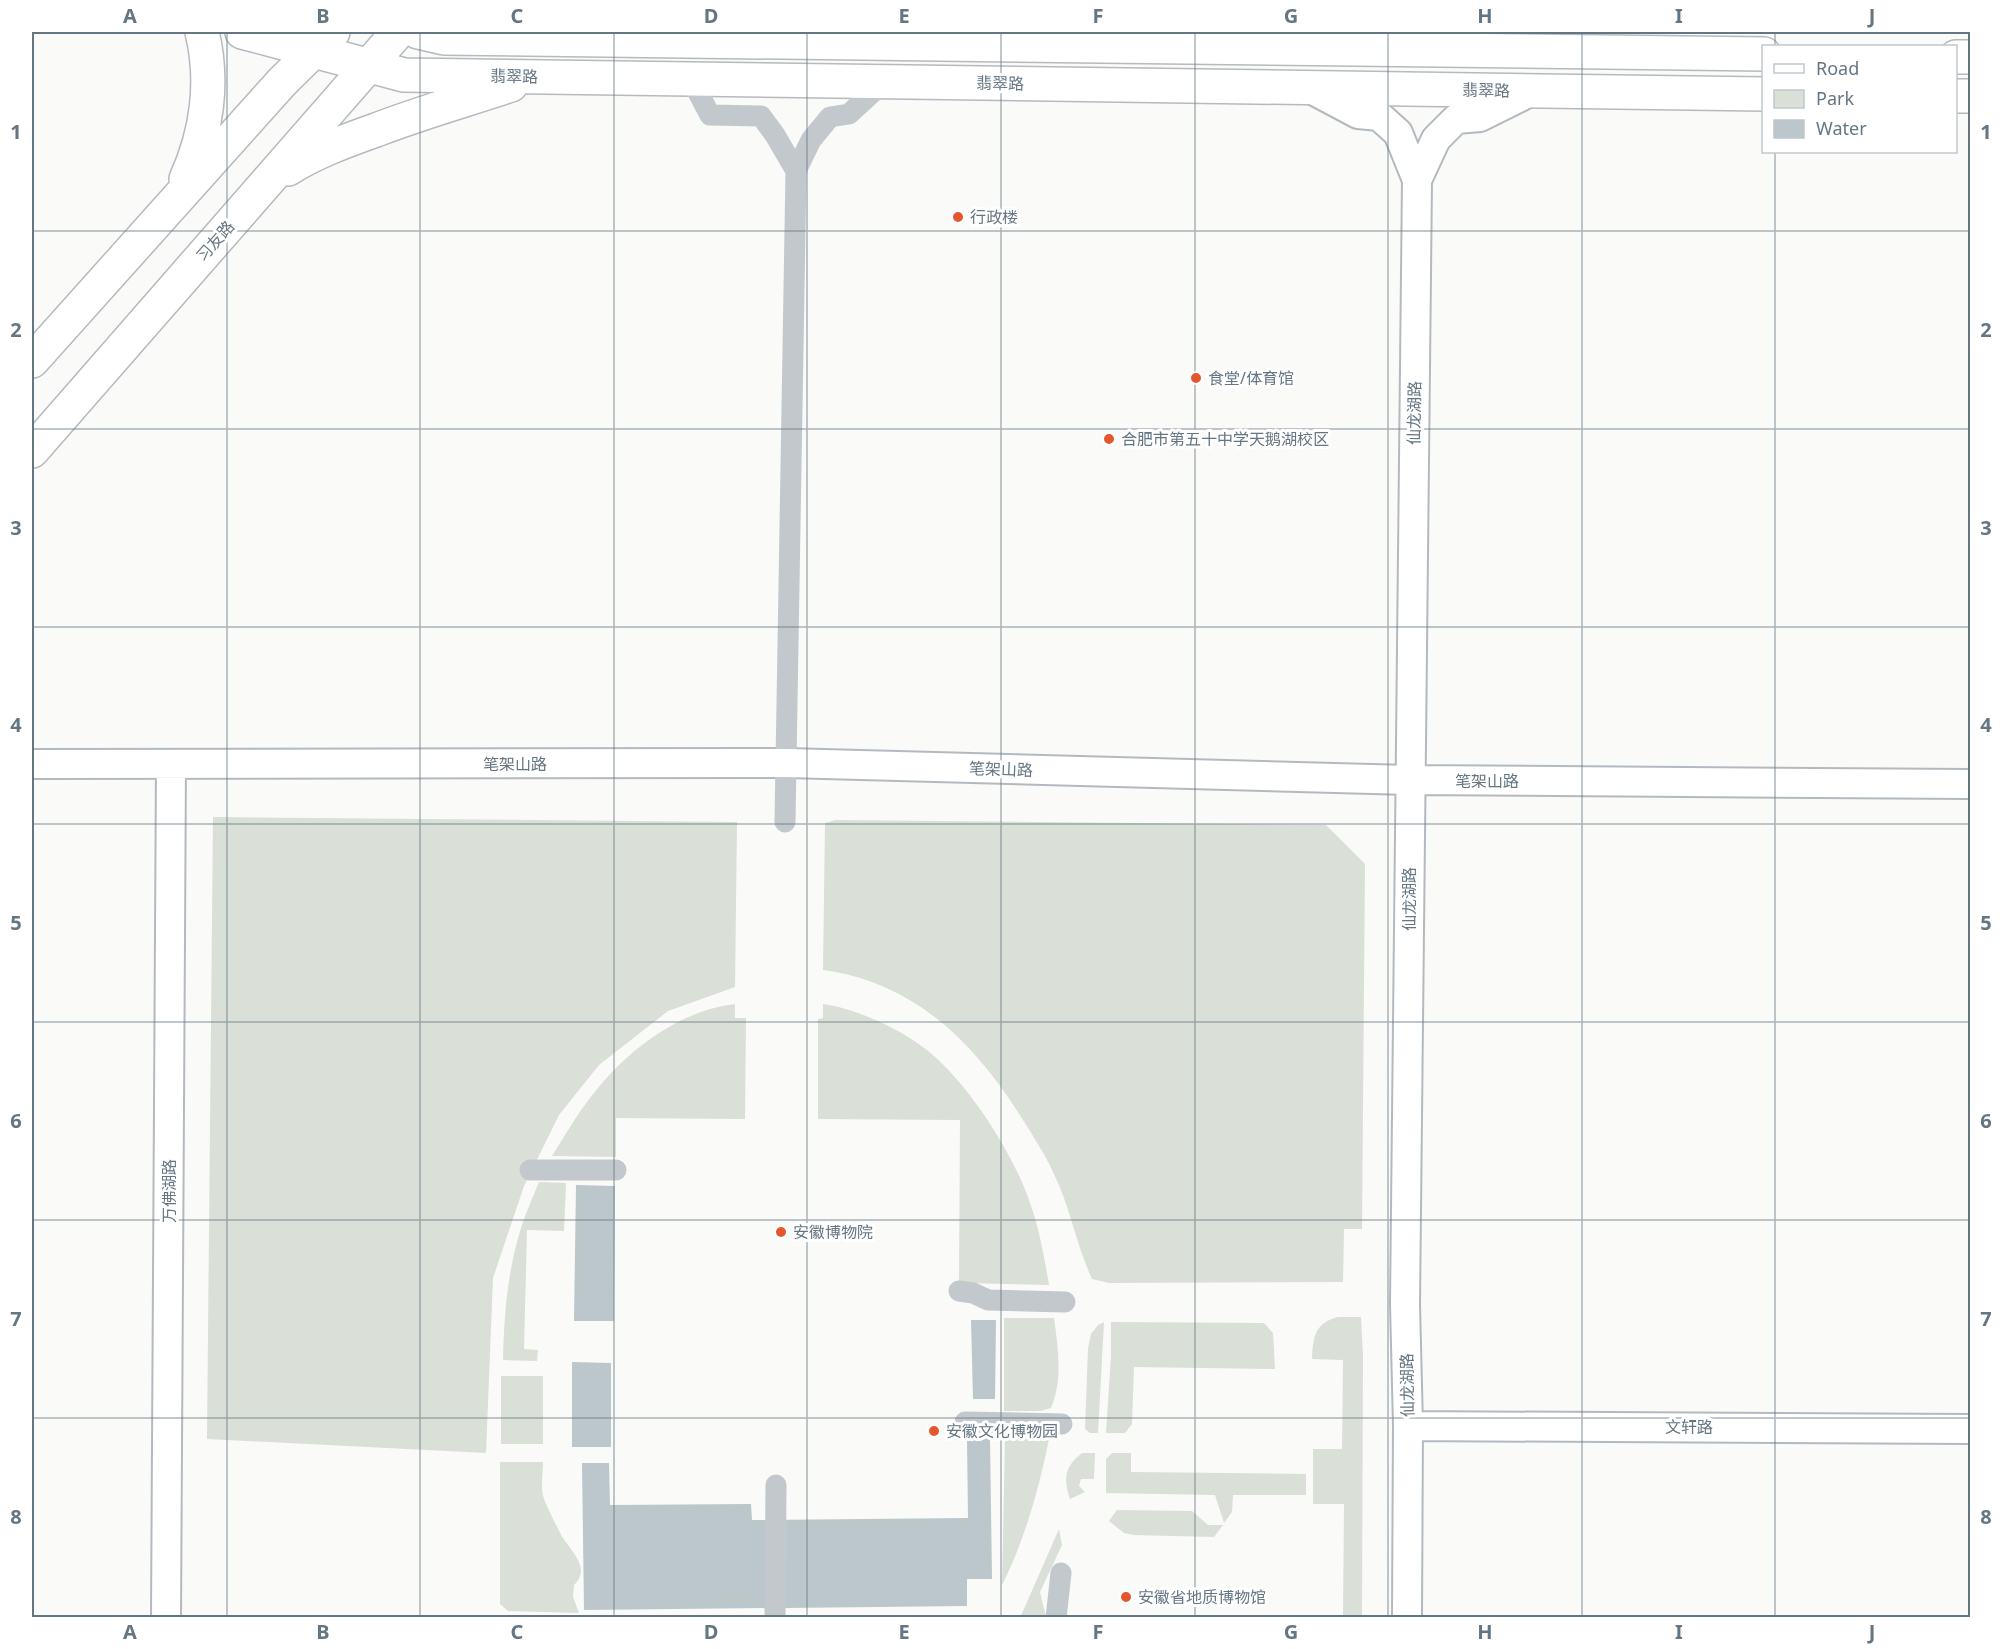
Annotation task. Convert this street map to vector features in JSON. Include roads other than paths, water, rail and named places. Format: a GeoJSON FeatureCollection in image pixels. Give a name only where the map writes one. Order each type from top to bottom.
{"type":"FeatureCollection","features":[{"type":"Feature","properties":{"kind":"main road"},"geometry":{"type":"LineString","coordinates":[[177,199],[195,161],[205,123],[208,86],[206,47],[202,32]]}},
{"type":"Feature","properties":{"kind":"main road","name":"翡翠路"},"geometry":{"type":"LineString","coordinates":[[242,32],[324,41],[368,65],[404,75],[1762,94]]}},
{"type":"Feature","properties":{"kind":"main road","name":"习友路"},"geometry":{"type":"LineString","coordinates":[[32,451],[398,32]]}},
{"type":"Feature","properties":{"kind":"main road"},"geometry":{"type":"LineString","coordinates":[[418,32],[444,38],[660,36],[1762,54]]}},
{"type":"Feature","properties":{"kind":"main road"},"geometry":{"type":"LineString","coordinates":[[32,361],[282,82],[324,41]]}},
{"type":"Feature","properties":{"kind":"main road"},"geometry":{"type":"LineString","coordinates":[[264,185],[308,157],[341,142],[539,77]]}},
{"type":"Feature","properties":{"kind":"street"},"geometry":{"type":"LineString","coordinates":[[691,79],[710,115],[760,116],[775,135],[796,171]]}},
{"type":"Feature","properties":{"kind":"street"},"geometry":{"type":"LineString","coordinates":[[785,822],[796,171],[811,140],[830,117],[849,114],[885,81]]}},
{"type":"Feature","properties":{"kind":"street"},"geometry":{"type":"LineString","coordinates":[[1309,88],[1359,114],[1379,116],[1398,133],[1417,180]]}},
{"type":"Feature","properties":{"kind":"street"},"geometry":{"type":"LineString","coordinates":[[1417,180],[1436,139],[1456,119],[1480,117],[1532,91]]}},
{"type":"Feature","properties":{"kind":"street","name":"仙龙湖路"},"geometry":{"type":"LineString","coordinates":[[1407,1617],[1408,1426],[1405,1304],[1417,180]]}},
{"type":"Feature","properties":{"kind":"street","name":"笔架山路"},"geometry":{"type":"LineString","coordinates":[[32,764],[787,763],[1410,780],[1971,784]]}},
{"type":"Feature","properties":{"kind":"street","name":"万佛湖路"},"geometry":{"type":"LineString","coordinates":[[166,1617],[171,764]]}},
{"type":"Feature","properties":{"kind":"street"},"geometry":{"type":"LineString","coordinates":[[530,1170],[616,1170]]}},
{"type":"Feature","properties":{"kind":"street"},"geometry":{"type":"LineString","coordinates":[[959,1291],[973,1293],[988,1300],[1065,1302]]}},
{"type":"Feature","properties":{"kind":"street"},"geometry":{"type":"LineString","coordinates":[[965,1422],[1062,1424]]}},
{"type":"Feature","properties":{"kind":"street","name":"文轩路"},"geometry":{"type":"LineString","coordinates":[[1408,1426],[1971,1429]]}},
{"type":"Feature","properties":{"kind":"street"},"geometry":{"type":"LineString","coordinates":[[776,1617],[777,1485]]}},
{"type":"Feature","properties":{"kind":"street"},"geometry":{"type":"LineString","coordinates":[[1056,1617],[1061,1573]]}},
{"type":"Feature","properties":{"kind":"water"},"geometry":{"type":"Polygon","coordinates":[[[576,1185],[615,1186],[614,1321],[574,1321],[576,1185]]]}},
{"type":"Feature","properties":{"kind":"water"},"geometry":{"type":"Polygon","coordinates":[[[971,1320],[996,1320],[995,1399],[973,1399],[971,1320]]]}},
{"type":"Feature","properties":{"kind":"water"},"geometry":{"type":"Polygon","coordinates":[[[572,1362],[611,1363],[611,1447],[572,1447],[572,1362]]]}},
{"type":"Feature","properties":{"kind":"water"},"geometry":{"type":"Polygon","coordinates":[[[967,1438],[990,1438],[992,1579],[967,1579],[967,1606],[584,1610],[582,1463],[609,1463],[610,1505],[751,1504],[752,1520],[968,1518],[967,1438]]]}},
{"type":"Feature","properties":{"kind":"place","name":"行政楼"},"geometry":{"type":"Point","coordinates":[958,217]}},
{"type":"Feature","properties":{"kind":"place","name":"食堂/体育馆"},"geometry":{"type":"Point","coordinates":[1196,378]}},
{"type":"Feature","properties":{"kind":"place","name":"合肥市第五十中学天鹅湖校区"},"geometry":{"type":"Point","coordinates":[1109,439]}},
{"type":"Feature","properties":{"kind":"place","name":"安徽博物院"},"geometry":{"type":"Point","coordinates":[781,1232]}},
{"type":"Feature","properties":{"kind":"place","name":"安徽文化博物园"},"geometry":{"type":"Point","coordinates":[934,1431]}},
{"type":"Feature","properties":{"kind":"place","name":"安徽省地质博物馆"},"geometry":{"type":"Point","coordinates":[1126,1597]}}]}
